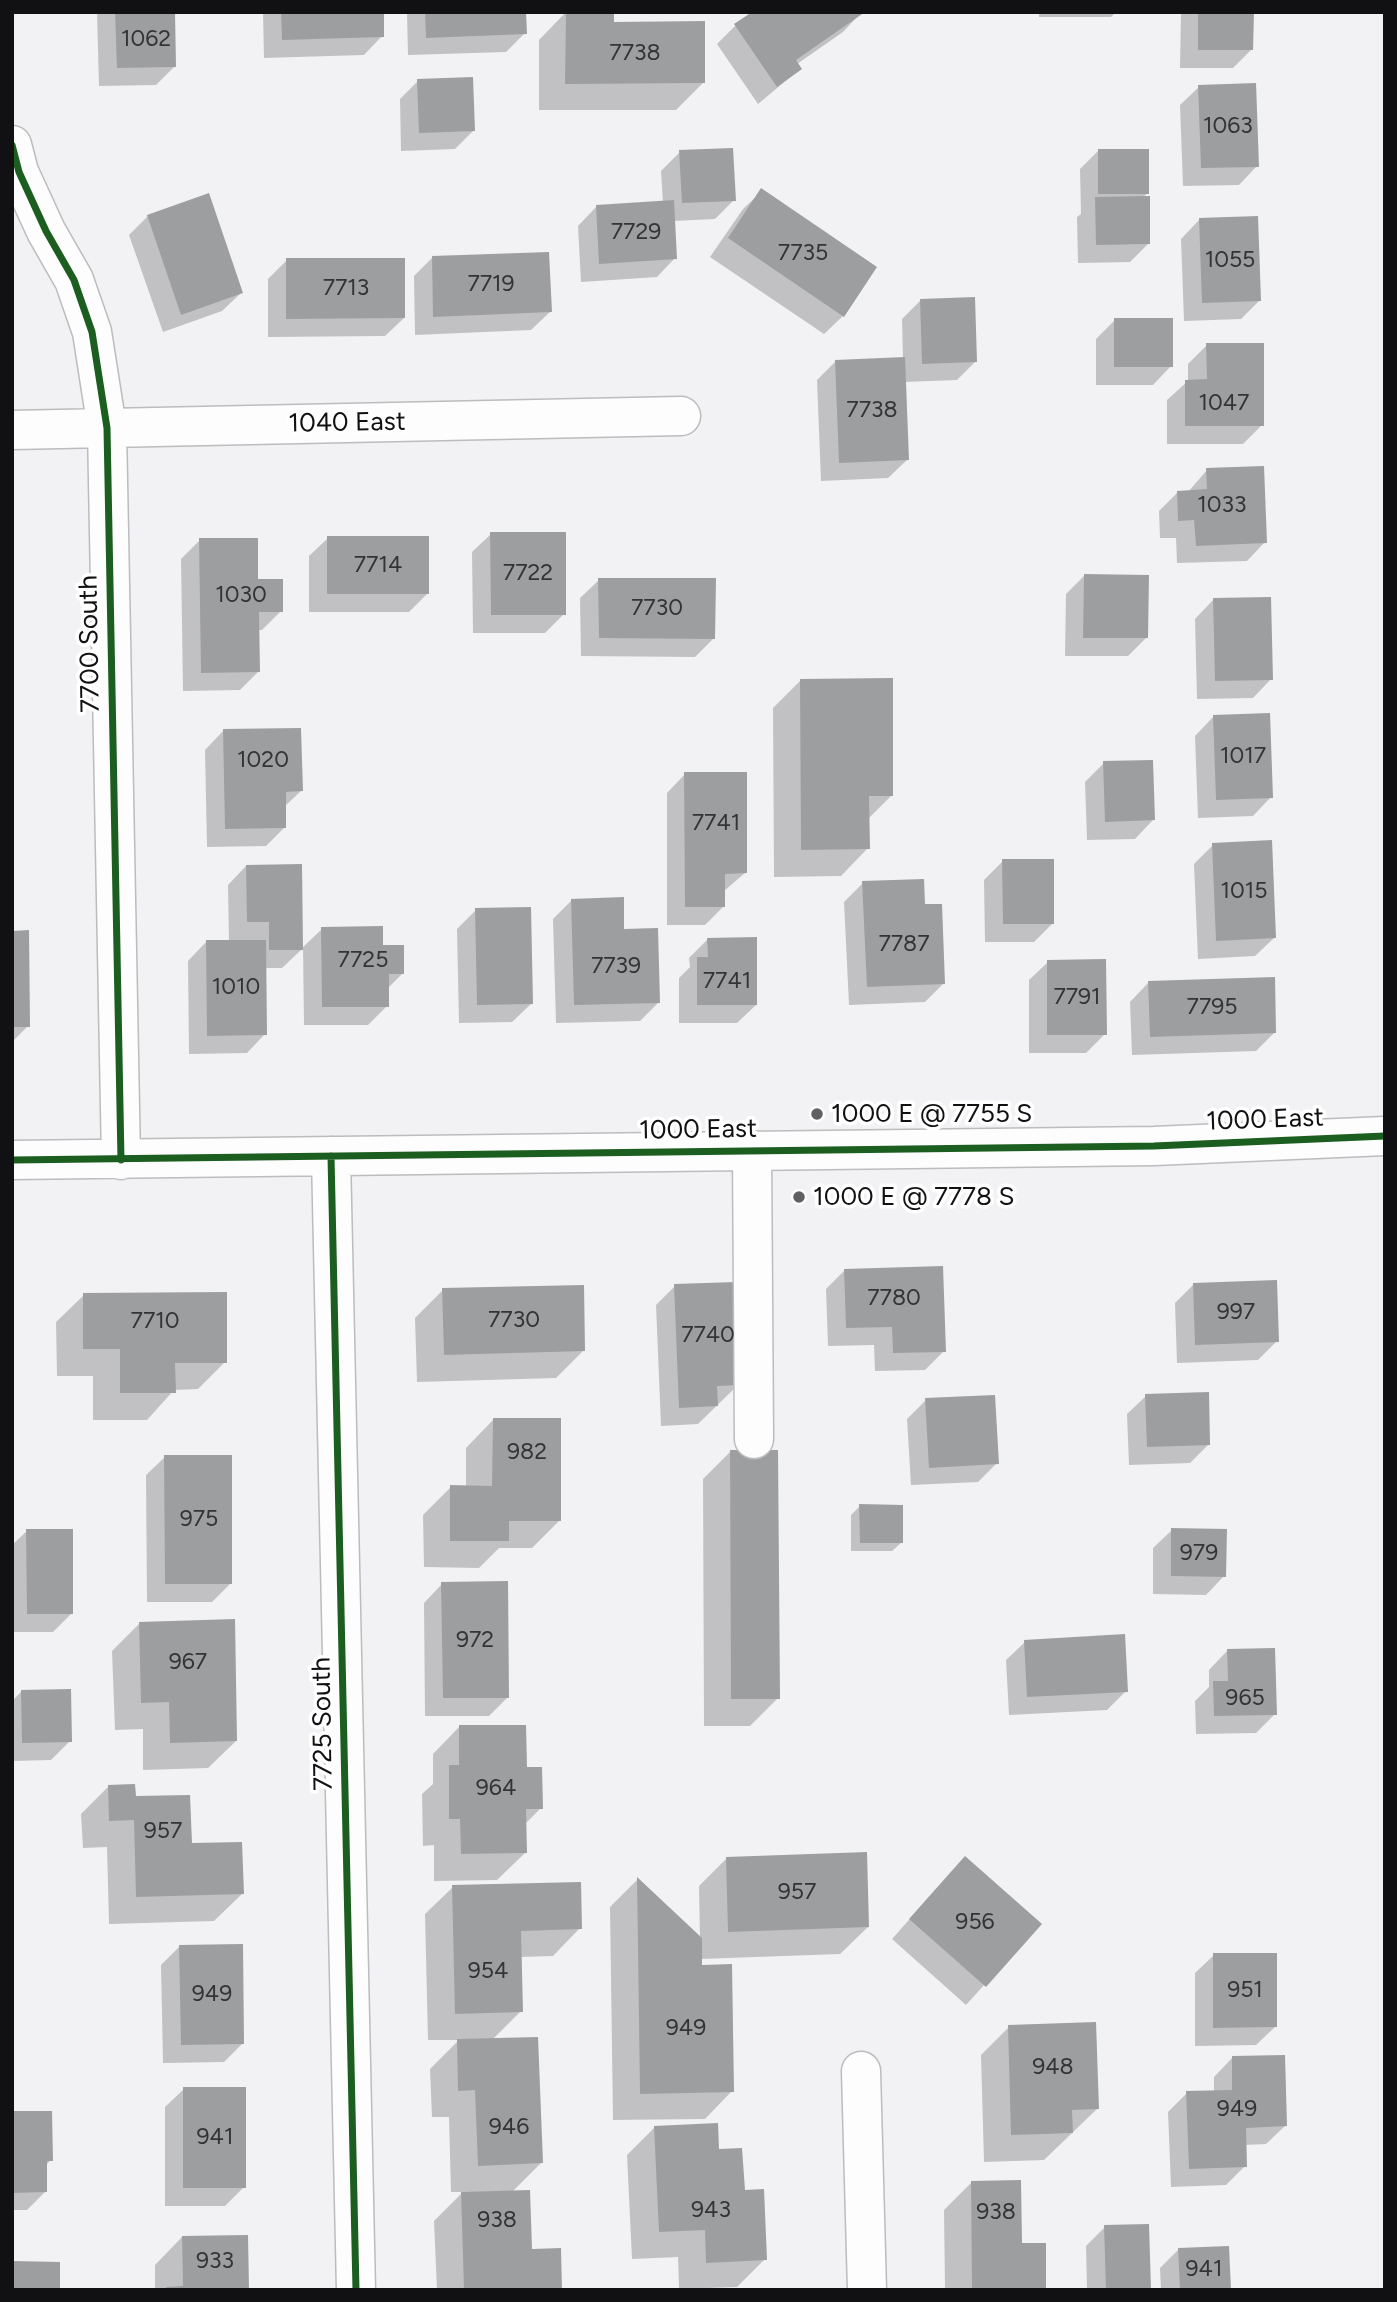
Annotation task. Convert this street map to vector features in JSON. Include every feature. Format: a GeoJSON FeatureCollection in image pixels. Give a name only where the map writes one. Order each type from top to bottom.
{"type":"FeatureCollection","features":[{"type":"Feature","properties":{"kind":"street","name":"7700 South"},"geometry":{"type":"LineString","coordinates":[[12,145],[19,172],[46,231],[74,280],[87,319],[107,428],[121,1160]]}},
{"type":"Feature","properties":{"kind":"street","name":"1040 East"},"geometry":{"type":"LineString","coordinates":[[12,430],[681,416]]}},
{"type":"Feature","properties":{"kind":"street","name":"1000 East"},"geometry":{"type":"LineString","coordinates":[[12,1160],[1154,1146],[1385,1136]]}},
{"type":"Feature","properties":{"kind":"street"},"geometry":{"type":"LineString","coordinates":[[752,1150],[754,1439]]}},
{"type":"Feature","properties":{"kind":"street","name":"7725 South"},"geometry":{"type":"LineString","coordinates":[[331,1156],[356,2290]]}},
{"type":"Feature","properties":{"kind":"street"},"geometry":{"type":"LineString","coordinates":[[861,2071],[867,2290]]}},
{"type":"Feature","properties":{"kind":"building"},"geometry":{"type":"Polygon","coordinates":[[[115,12],[175,12],[176,67],[117,68],[115,12]]]}},
{"type":"Feature","properties":{"kind":"building"},"geometry":{"type":"Polygon","coordinates":[[[281,12],[384,12],[384,37],[282,40],[281,12]]]}},
{"type":"Feature","properties":{"kind":"building"},"geometry":{"type":"Polygon","coordinates":[[[425,12],[526,12],[527,34],[426,38],[425,12]]]}},
{"type":"Feature","properties":{"kind":"building"},"geometry":{"type":"Polygon","coordinates":[[[566,12],[614,12],[614,22],[705,21],[705,83],[565,84],[566,12]]]}},
{"type":"Feature","properties":{"kind":"building"},"geometry":{"type":"Polygon","coordinates":[[[752,12],[865,12],[796,60],[802,69],[777,87],[734,24],[752,12]]]}},
{"type":"Feature","properties":{"kind":"building"},"geometry":{"type":"Polygon","coordinates":[[[1198,12],[1254,12],[1253,50],[1198,50],[1198,12]]]}},
{"type":"Feature","properties":{"kind":"building"},"geometry":{"type":"Polygon","coordinates":[[[473,77],[475,131],[419,133],[417,79],[473,77]]]}},
{"type":"Feature","properties":{"kind":"building"},"geometry":{"type":"Polygon","coordinates":[[[1256,83],[1259,167],[1201,168],[1198,85],[1256,83]]]}},
{"type":"Feature","properties":{"kind":"building"},"geometry":{"type":"Polygon","coordinates":[[[733,148],[736,201],[682,203],[679,150],[733,148]]]}},
{"type":"Feature","properties":{"kind":"building"},"geometry":{"type":"Polygon","coordinates":[[[1098,149],[1149,149],[1149,194],[1098,194],[1098,149]]]}},
{"type":"Feature","properties":{"kind":"building"},"geometry":{"type":"Polygon","coordinates":[[[761,188],[877,267],[844,317],[728,238],[761,188]]]}},
{"type":"Feature","properties":{"kind":"building"},"geometry":{"type":"Polygon","coordinates":[[[209,193],[243,293],[181,315],[147,215],[209,193]]]}},
{"type":"Feature","properties":{"kind":"building"},"geometry":{"type":"Polygon","coordinates":[[[1150,196],[1150,244],[1096,245],[1095,197],[1150,196]]]}},
{"type":"Feature","properties":{"kind":"building"},"geometry":{"type":"Polygon","coordinates":[[[674,200],[677,259],[599,264],[596,205],[674,200]]]}},
{"type":"Feature","properties":{"kind":"building"},"geometry":{"type":"Polygon","coordinates":[[[1258,216],[1261,301],[1202,303],[1199,218],[1258,216]]]}},
{"type":"Feature","properties":{"kind":"building"},"geometry":{"type":"Polygon","coordinates":[[[549,252],[552,312],[433,317],[432,256],[549,252]]]}},
{"type":"Feature","properties":{"kind":"building"},"geometry":{"type":"Polygon","coordinates":[[[286,258],[405,258],[405,318],[286,319],[286,258]]]}},
{"type":"Feature","properties":{"kind":"building"},"geometry":{"type":"Polygon","coordinates":[[[975,297],[977,362],[922,364],[920,299],[975,297]]]}},
{"type":"Feature","properties":{"kind":"building"},"geometry":{"type":"Polygon","coordinates":[[[1114,318],[1173,318],[1173,367],[1114,367],[1114,318]]]}},
{"type":"Feature","properties":{"kind":"building"},"geometry":{"type":"Polygon","coordinates":[[[1206,343],[1264,343],[1264,426],[1185,426],[1185,380],[1207,379],[1206,343]]]}},
{"type":"Feature","properties":{"kind":"building"},"geometry":{"type":"Polygon","coordinates":[[[905,357],[909,460],[839,463],[835,360],[905,357]]]}},
{"type":"Feature","properties":{"kind":"building"},"geometry":{"type":"Polygon","coordinates":[[[1264,466],[1267,543],[1196,546],[1194,520],[1178,521],[1177,491],[1207,489],[1206,468],[1264,466]]]}},
{"type":"Feature","properties":{"kind":"building"},"geometry":{"type":"Polygon","coordinates":[[[490,532],[566,532],[566,615],[491,615],[490,532]]]}},
{"type":"Feature","properties":{"kind":"building"},"geometry":{"type":"Polygon","coordinates":[[[327,536],[429,536],[429,594],[327,594],[327,536]]]}},
{"type":"Feature","properties":{"kind":"building"},"geometry":{"type":"Polygon","coordinates":[[[199,538],[258,538],[258,579],[283,579],[283,612],[259,612],[260,672],[201,673],[199,538]]]}},
{"type":"Feature","properties":{"kind":"building"},"geometry":{"type":"Polygon","coordinates":[[[1084,574],[1149,575],[1148,638],[1083,638],[1084,574]]]}},
{"type":"Feature","properties":{"kind":"building"},"geometry":{"type":"Polygon","coordinates":[[[598,578],[716,578],[715,639],[599,638],[598,578]]]}},
{"type":"Feature","properties":{"kind":"building"},"geometry":{"type":"Polygon","coordinates":[[[1271,597],[1273,680],[1215,681],[1213,598],[1271,597]]]}},
{"type":"Feature","properties":{"kind":"building"},"geometry":{"type":"Polygon","coordinates":[[[893,678],[893,796],[869,796],[870,849],[801,850],[800,679],[893,678]]]}},
{"type":"Feature","properties":{"kind":"building"},"geometry":{"type":"Polygon","coordinates":[[[1270,713],[1273,798],[1216,800],[1213,715],[1270,713]]]}},
{"type":"Feature","properties":{"kind":"building"},"geometry":{"type":"Polygon","coordinates":[[[301,728],[303,791],[286,792],[286,828],[225,829],[223,729],[301,728]]]}},
{"type":"Feature","properties":{"kind":"building"},"geometry":{"type":"Polygon","coordinates":[[[1153,760],[1155,820],[1105,822],[1103,761],[1153,760]]]}},
{"type":"Feature","properties":{"kind":"building"},"geometry":{"type":"Polygon","coordinates":[[[684,772],[747,772],[747,873],[725,874],[725,907],[685,907],[684,772]]]}},
{"type":"Feature","properties":{"kind":"building"},"geometry":{"type":"Polygon","coordinates":[[[1272,840],[1276,938],[1216,941],[1212,843],[1272,840]]]}},
{"type":"Feature","properties":{"kind":"building"},"geometry":{"type":"Polygon","coordinates":[[[1002,859],[1054,859],[1054,924],[1003,924],[1002,859]]]}},
{"type":"Feature","properties":{"kind":"building"},"geometry":{"type":"Polygon","coordinates":[[[302,864],[303,950],[269,950],[269,922],[247,922],[246,865],[302,864]]]}},
{"type":"Feature","properties":{"kind":"building"},"geometry":{"type":"Polygon","coordinates":[[[924,879],[925,904],[942,904],[945,984],[867,987],[862,881],[924,879]]]}},
{"type":"Feature","properties":{"kind":"building"},"geometry":{"type":"Polygon","coordinates":[[[624,897],[624,929],[658,928],[660,1003],[574,1005],[571,899],[624,897]]]}},
{"type":"Feature","properties":{"kind":"building"},"geometry":{"type":"Polygon","coordinates":[[[531,907],[533,1004],[477,1005],[475,908],[531,907]]]}},
{"type":"Feature","properties":{"kind":"building"},"geometry":{"type":"Polygon","coordinates":[[[383,926],[383,945],[404,945],[404,974],[389,974],[389,1007],[322,1007],[321,927],[383,926]]]}},
{"type":"Feature","properties":{"kind":"building"},"geometry":{"type":"Polygon","coordinates":[[[29,930],[30,1027],[12,1027],[12,931],[29,930]]]}},
{"type":"Feature","properties":{"kind":"building"},"geometry":{"type":"Polygon","coordinates":[[[757,937],[757,1005],[697,1005],[697,957],[708,957],[707,938],[757,937]]]}},
{"type":"Feature","properties":{"kind":"building"},"geometry":{"type":"Polygon","coordinates":[[[206,940],[266,940],[267,1035],[207,1036],[206,940]]]}},
{"type":"Feature","properties":{"kind":"building"},"geometry":{"type":"Polygon","coordinates":[[[1106,959],[1107,1035],[1047,1035],[1047,960],[1106,959]]]}},
{"type":"Feature","properties":{"kind":"building"},"geometry":{"type":"Polygon","coordinates":[[[1275,977],[1276,1033],[1150,1037],[1148,981],[1275,977]]]}},
{"type":"Feature","properties":{"kind":"building"},"geometry":{"type":"Polygon","coordinates":[[[943,1266],[946,1352],[893,1353],[892,1327],[846,1328],[844,1269],[943,1266]]]}},
{"type":"Feature","properties":{"kind":"building"},"geometry":{"type":"Polygon","coordinates":[[[1277,1280],[1279,1342],[1195,1345],[1193,1283],[1277,1280]]]}},
{"type":"Feature","properties":{"kind":"building"},"geometry":{"type":"Polygon","coordinates":[[[737,1282],[741,1385],[717,1386],[718,1406],[679,1408],[674,1284],[737,1282]]]}},
{"type":"Feature","properties":{"kind":"building"},"geometry":{"type":"Polygon","coordinates":[[[584,1285],[585,1351],[444,1355],[442,1288],[584,1285]]]}},
{"type":"Feature","properties":{"kind":"building"},"geometry":{"type":"Polygon","coordinates":[[[227,1292],[227,1363],[175,1363],[176,1393],[120,1393],[120,1349],[83,1349],[83,1293],[227,1292]]]}},
{"type":"Feature","properties":{"kind":"building"},"geometry":{"type":"Polygon","coordinates":[[[1209,1392],[1210,1445],[1147,1447],[1145,1394],[1209,1392]]]}},
{"type":"Feature","properties":{"kind":"building"},"geometry":{"type":"Polygon","coordinates":[[[995,1395],[999,1464],[929,1468],[925,1398],[995,1395]]]}},
{"type":"Feature","properties":{"kind":"building"},"geometry":{"type":"Polygon","coordinates":[[[493,1418],[561,1418],[561,1521],[509,1521],[509,1541],[450,1541],[450,1485],[492,1486],[493,1418]]]}},
{"type":"Feature","properties":{"kind":"building"},"geometry":{"type":"Polygon","coordinates":[[[730,1450],[778,1450],[780,1699],[731,1699],[730,1450]]]}},
{"type":"Feature","properties":{"kind":"building"},"geometry":{"type":"Polygon","coordinates":[[[164,1455],[232,1455],[232,1584],[165,1584],[164,1455]]]}},
{"type":"Feature","properties":{"kind":"building"},"geometry":{"type":"Polygon","coordinates":[[[859,1504],[903,1505],[903,1543],[860,1543],[859,1504]]]}},
{"type":"Feature","properties":{"kind":"building"},"geometry":{"type":"Polygon","coordinates":[[[1171,1528],[1227,1529],[1226,1577],[1171,1576],[1171,1528]]]}},
{"type":"Feature","properties":{"kind":"building"},"geometry":{"type":"Polygon","coordinates":[[[26,1529],[73,1529],[73,1614],[27,1614],[26,1529]]]}},
{"type":"Feature","properties":{"kind":"building"},"geometry":{"type":"Polygon","coordinates":[[[508,1581],[509,1698],[443,1698],[441,1582],[508,1581]]]}},
{"type":"Feature","properties":{"kind":"building"},"geometry":{"type":"Polygon","coordinates":[[[235,1619],[237,1741],[170,1743],[169,1702],[141,1703],[139,1622],[235,1619]]]}},
{"type":"Feature","properties":{"kind":"building"},"geometry":{"type":"Polygon","coordinates":[[[1125,1634],[1128,1692],[1027,1697],[1024,1640],[1125,1634]]]}},
{"type":"Feature","properties":{"kind":"building"},"geometry":{"type":"Polygon","coordinates":[[[1275,1648],[1277,1715],[1214,1716],[1213,1681],[1228,1681],[1227,1649],[1275,1648]]]}},
{"type":"Feature","properties":{"kind":"building"},"geometry":{"type":"Polygon","coordinates":[[[71,1689],[72,1742],[22,1743],[21,1690],[71,1689]]]}},
{"type":"Feature","properties":{"kind":"building"},"geometry":{"type":"Polygon","coordinates":[[[459,1725],[526,1725],[527,1767],[542,1767],[543,1809],[526,1809],[527,1853],[461,1854],[460,1819],[449,1819],[449,1765],[459,1765],[459,1725]]]}},
{"type":"Feature","properties":{"kind":"building"},"geometry":{"type":"Polygon","coordinates":[[[135,1784],[136,1796],[190,1795],[192,1843],[242,1842],[244,1894],[136,1897],[134,1820],[109,1821],[108,1785],[135,1784]]]}},
{"type":"Feature","properties":{"kind":"building"},"geometry":{"type":"Polygon","coordinates":[[[867,1852],[869,1927],[728,1932],[726,1857],[867,1852]]]}},
{"type":"Feature","properties":{"kind":"building"},"geometry":{"type":"Polygon","coordinates":[[[965,1856],[1042,1924],[986,1987],[909,1919],[965,1856]]]}},
{"type":"Feature","properties":{"kind":"building"},"geometry":{"type":"Polygon","coordinates":[[[637,1877],[702,1938],[702,1965],[732,1964],[734,2092],[640,2094],[637,1877]]]}},
{"type":"Feature","properties":{"kind":"building"},"geometry":{"type":"Polygon","coordinates":[[[581,1882],[582,1929],[521,1931],[523,2012],[455,2014],[452,1885],[581,1882]]]}},
{"type":"Feature","properties":{"kind":"building"},"geometry":{"type":"Polygon","coordinates":[[[243,1944],[244,2044],[181,2045],[179,1945],[243,1944]]]}},
{"type":"Feature","properties":{"kind":"building"},"geometry":{"type":"Polygon","coordinates":[[[1213,1953],[1277,1953],[1277,2027],[1213,2028],[1213,1953]]]}},
{"type":"Feature","properties":{"kind":"building"},"geometry":{"type":"Polygon","coordinates":[[[1096,2022],[1099,2109],[1072,2110],[1073,2133],[1011,2135],[1008,2025],[1096,2022]]]}},
{"type":"Feature","properties":{"kind":"building"},"geometry":{"type":"Polygon","coordinates":[[[538,2037],[543,2163],[478,2166],[475,2090],[458,2091],[457,2039],[538,2037]]]}},
{"type":"Feature","properties":{"kind":"building"},"geometry":{"type":"Polygon","coordinates":[[[1285,2055],[1287,2126],[1246,2128],[1247,2167],[1189,2169],[1186,2091],[1232,2090],[1232,2056],[1285,2055]]]}},
{"type":"Feature","properties":{"kind":"building"},"geometry":{"type":"Polygon","coordinates":[[[183,2087],[246,2087],[246,2188],[183,2188],[183,2087]]]}},
{"type":"Feature","properties":{"kind":"building"},"geometry":{"type":"Polygon","coordinates":[[[12,2111],[52,2111],[53,2161],[47,2161],[47,2192],[12,2193],[12,2111]]]}},
{"type":"Feature","properties":{"kind":"building"},"geometry":{"type":"Polygon","coordinates":[[[718,2123],[719,2149],[742,2148],[745,2190],[764,2189],[767,2260],[706,2263],[705,2230],[659,2232],[654,2126],[718,2123]]]}},
{"type":"Feature","properties":{"kind":"building"},"geometry":{"type":"Polygon","coordinates":[[[1021,2180],[1022,2243],[1046,2243],[1046,2290],[972,2290],[971,2181],[1021,2180]]]}},
{"type":"Feature","properties":{"kind":"building"},"geometry":{"type":"Polygon","coordinates":[[[530,2190],[532,2249],[561,2248],[562,2290],[464,2290],[461,2192],[530,2190]]]}},
{"type":"Feature","properties":{"kind":"building"},"geometry":{"type":"Polygon","coordinates":[[[1149,2224],[1151,2290],[1106,2290],[1104,2225],[1149,2224]]]}},
{"type":"Feature","properties":{"kind":"building"},"geometry":{"type":"Polygon","coordinates":[[[248,2235],[249,2290],[166,2290],[166,2287],[183,2286],[182,2236],[248,2235]]]}},
{"type":"Feature","properties":{"kind":"building"},"geometry":{"type":"Polygon","coordinates":[[[1229,2246],[1231,2290],[1180,2290],[1178,2248],[1229,2246]]]}},
{"type":"Feature","properties":{"kind":"building"},"geometry":{"type":"Polygon","coordinates":[[[12,2261],[60,2262],[60,2290],[12,2290],[12,2261]]]}},
{"type":"Feature","properties":{"kind":"cycle path"},"geometry":{"type":"LineString","coordinates":[[12,145],[19,172],[46,231],[74,280],[92,332],[107,428],[121,1160]]}},
{"type":"Feature","properties":{"kind":"cycle path"},"geometry":{"type":"LineString","coordinates":[[12,1160],[1154,1146],[1385,1136]]}},
{"type":"Feature","properties":{"kind":"cycle path"},"geometry":{"type":"LineString","coordinates":[[331,1156],[356,2290]]}},
{"type":"Feature","properties":{"kind":"place","name":"1000 E @ 7755 S"},"geometry":{"type":"Point","coordinates":[817,1114]}},
{"type":"Feature","properties":{"kind":"place","name":"1000 E @ 7778 S"},"geometry":{"type":"Point","coordinates":[799,1197]}}]}
